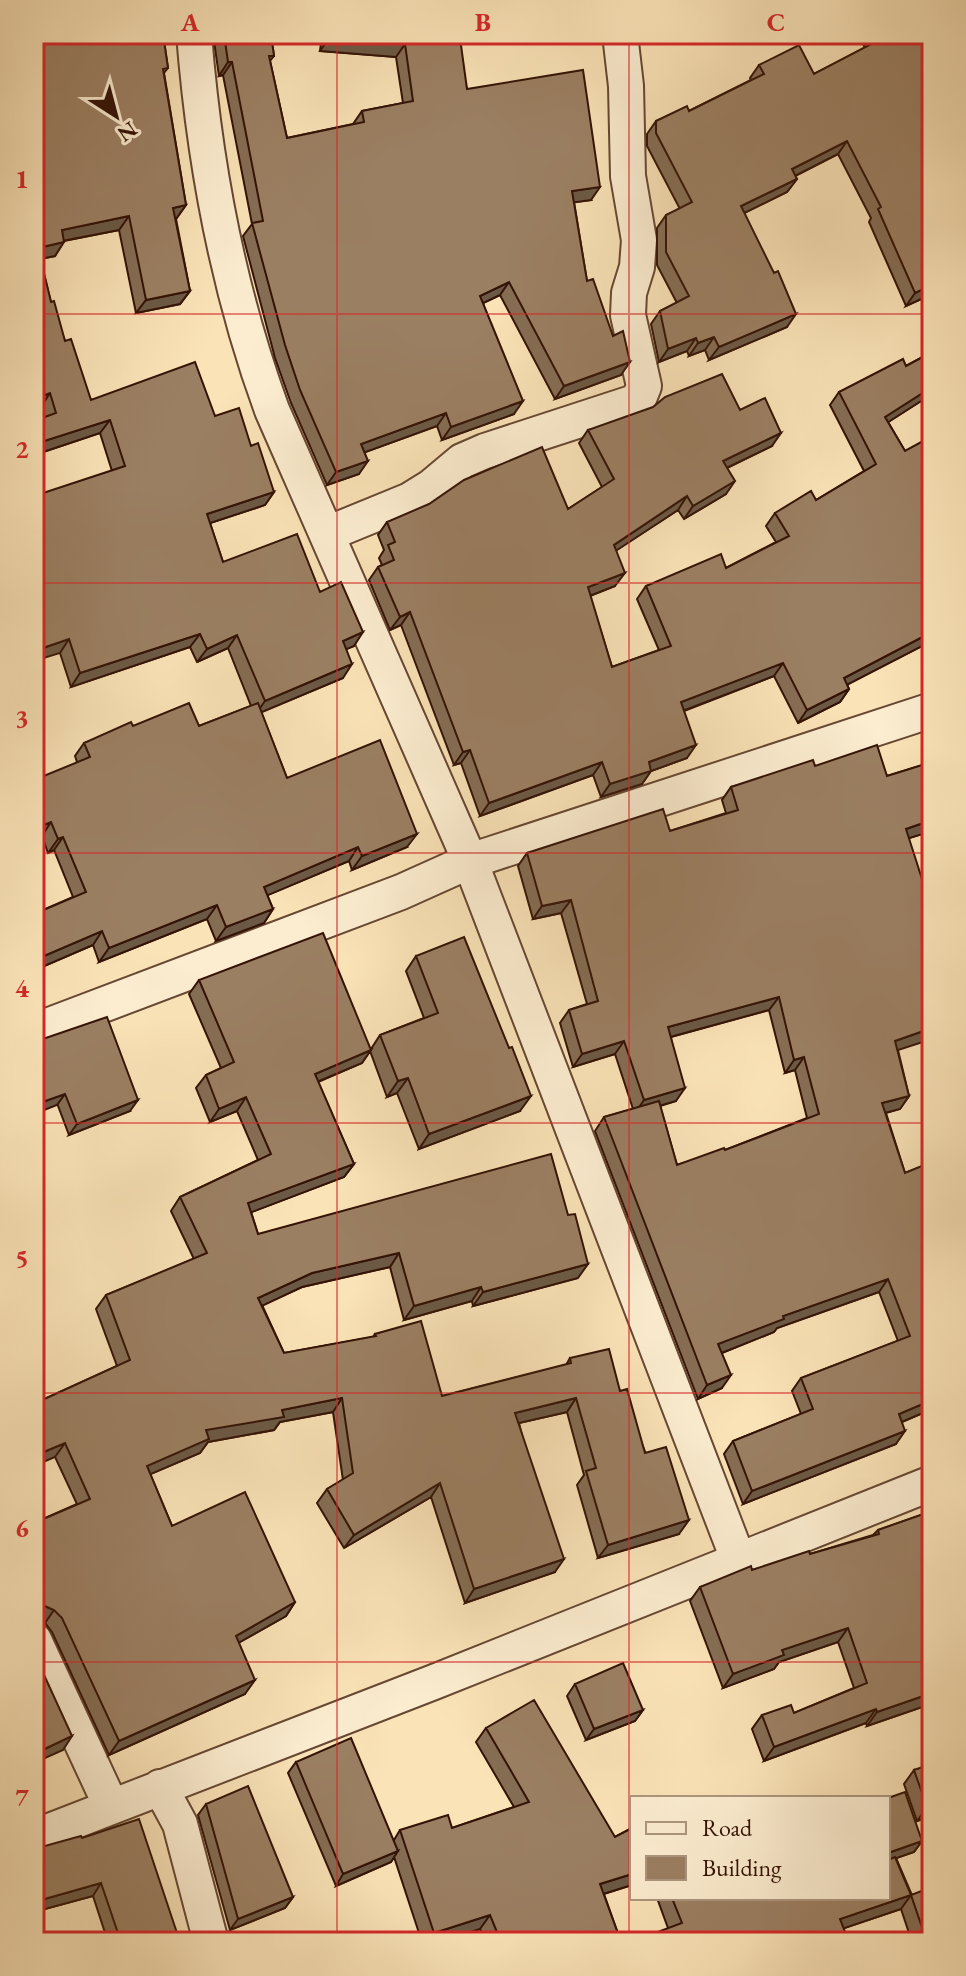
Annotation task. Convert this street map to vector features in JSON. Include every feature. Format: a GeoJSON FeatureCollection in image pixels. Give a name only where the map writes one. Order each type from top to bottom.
{"type":"FeatureCollection","features":[{"type":"Feature","properties":{"kind":"street"},"geometry":{"type":"LineString","coordinates":[[194,34],[200,102],[222,232],[255,365],[470,861],[738,1559]]}},
{"type":"Feature","properties":{"kind":"street"},"geometry":{"type":"LineString","coordinates":[[327,534],[410,500],[462,461],[638,401],[643,394],[644,386],[628,315],[639,240],[628,176],[626,86],[620,34]]}},
{"type":"Feature","properties":{"kind":"street"},"geometry":{"type":"LineString","coordinates":[[34,1031],[401,892],[470,861],[932,710]]}},
{"type":"Feature","properties":{"kind":"street"},"geometry":{"type":"LineString","coordinates":[[34,1837],[434,1682],[932,1483]]}},
{"type":"Feature","properties":{"kind":"street"},"geometry":{"type":"LineString","coordinates":[[34,1640],[111,1806]]}},
{"type":"Feature","properties":{"kind":"street"},"geometry":{"type":"LineString","coordinates":[[160,1787],[180,1824],[211,1942]]}},
{"type":"Feature","properties":{"kind":"building"},"geometry":{"type":"Polygon","coordinates":[[[38,34],[163,34],[168,68],[163,69],[186,205],[173,208],[190,291],[146,300],[129,216],[62,230],[64,242],[38,248],[51,302],[54,301],[65,341],[71,339],[91,400],[195,362],[215,416],[239,408],[251,446],[258,443],[274,492],[207,514],[223,562],[297,534],[320,592],[341,582],[363,632],[343,641],[352,664],[265,701],[237,635],[207,649],[200,634],[80,673],[69,639],[34,651],[34,496],[125,466],[110,420],[38,443],[34,433],[34,421],[56,413],[50,393],[34,399],[34,58],[42,56],[38,34]]]}},
{"type":"Feature","properties":{"kind":"building"},"geometry":{"type":"Polygon","coordinates":[[[224,34],[271,34],[274,56],[269,56],[287,138],[364,122],[362,111],[413,101],[405,44],[329,38],[330,34],[454,34],[454,39],[460,38],[467,89],[583,70],[600,187],[572,191],[587,281],[593,279],[613,336],[623,331],[630,362],[564,386],[509,282],[480,296],[523,401],[451,427],[446,413],[361,444],[368,461],[336,472],[300,390],[252,223],[263,221],[224,34]]]}},
{"type":"Feature","properties":{"kind":"building"},"geometry":{"type":"Polygon","coordinates":[[[874,34],[926,34],[932,46],[932,51],[924,55],[932,72],[932,285],[915,293],[878,209],[881,207],[847,141],[792,169],[797,179],[741,206],[774,273],[778,271],[796,314],[719,347],[714,337],[698,343],[696,338],[668,349],[660,311],[689,296],[666,252],[666,215],[692,202],[656,133],[656,121],[687,106],[689,111],[764,74],[759,65],[799,45],[814,74],[877,41],[874,34]]]}},
{"type":"Feature","properties":{"kind":"building"},"geometry":{"type":"Polygon","coordinates":[[[932,352],[932,387],[885,417],[905,451],[925,440],[932,454],[932,632],[844,678],[849,689],[807,710],[783,663],[681,702],[696,745],[649,762],[651,771],[610,784],[602,762],[489,803],[470,750],[463,752],[410,612],[400,617],[378,567],[394,560],[388,545],[395,542],[387,522],[429,504],[464,480],[542,447],[568,509],[614,479],[588,430],[653,407],[665,397],[722,374],[740,410],[765,398],[781,433],[723,461],[735,481],[693,506],[687,496],[614,545],[625,573],[588,587],[612,667],[671,646],[646,586],[721,554],[726,568],[789,536],[775,513],[811,491],[816,500],[876,464],[839,392],[903,359],[906,366],[932,352]]]}},
{"type":"Feature","properties":{"kind":"building"},"geometry":{"type":"Polygon","coordinates":[[[189,703],[199,726],[258,703],[287,778],[380,740],[417,834],[362,856],[358,847],[264,887],[273,909],[226,927],[217,905],[109,948],[102,931],[44,956],[34,932],[34,914],[86,892],[63,837],[58,839],[51,822],[34,829],[34,780],[90,757],[84,743],[131,722],[133,726],[189,703]]]}},
{"type":"Feature","properties":{"kind":"building"},"geometry":{"type":"Polygon","coordinates":[[[877,745],[887,776],[932,762],[932,820],[906,829],[932,903],[932,1028],[895,1041],[909,1096],[882,1103],[905,1173],[932,1162],[932,1400],[899,1414],[905,1431],[752,1491],[733,1441],[813,1409],[801,1378],[910,1336],[888,1279],[783,1316],[784,1319],[718,1344],[731,1375],[707,1385],[604,1117],[659,1101],[677,1165],[819,1114],[804,1057],[794,1060],[779,997],[668,1027],[685,1088],[644,1100],[624,1041],[582,1054],[569,1010],[598,1001],[571,900],[542,906],[527,853],[663,809],[670,831],[738,810],[731,787],[813,760],[815,766],[877,745]]]}},
{"type":"Feature","properties":{"kind":"building"},"geometry":{"type":"Polygon","coordinates":[[[323,933],[371,1050],[315,1074],[354,1164],[248,1203],[258,1234],[551,1154],[568,1215],[575,1214],[588,1264],[483,1292],[481,1287],[414,1306],[399,1253],[312,1273],[258,1298],[284,1353],[376,1336],[421,1321],[442,1396],[571,1363],[570,1358],[609,1349],[620,1391],[627,1389],[645,1453],[666,1447],[689,1520],[608,1545],[586,1471],[596,1468],[576,1398],[515,1413],[564,1559],[474,1589],[440,1483],[354,1535],[327,1489],[353,1473],[342,1398],[282,1410],[284,1417],[206,1430],[209,1439],[147,1466],[172,1526],[245,1492],[295,1602],[236,1636],[255,1680],[119,1741],[62,1618],[45,1606],[34,1610],[34,1523],[90,1499],[65,1443],[34,1456],[34,1399],[39,1397],[40,1401],[130,1360],[106,1295],[207,1253],[180,1197],[271,1154],[246,1097],[219,1109],[206,1075],[234,1062],[199,980],[323,933]]]}},
{"type":"Feature","properties":{"kind":"building"},"geometry":{"type":"Polygon","coordinates":[[[464,937],[531,1096],[429,1134],[408,1078],[398,1081],[380,1035],[438,1013],[416,956],[464,937]]]}},
{"type":"Feature","properties":{"kind":"building"},"geometry":{"type":"Polygon","coordinates":[[[107,1017],[138,1100],[77,1124],[65,1094],[34,1105],[34,1042],[107,1017]]]}},
{"type":"Feature","properties":{"kind":"building"},"geometry":{"type":"Polygon","coordinates":[[[932,1511],[932,1693],[877,1712],[876,1709],[774,1747],[762,1715],[791,1705],[794,1713],[867,1683],[848,1628],[782,1650],[784,1655],[733,1674],[700,1587],[751,1566],[752,1570],[809,1551],[810,1554],[879,1534],[878,1530],[932,1511]]]}},
{"type":"Feature","properties":{"kind":"building"},"geometry":{"type":"Polygon","coordinates":[[[34,1653],[72,1736],[34,1754],[34,1653]]]}},
{"type":"Feature","properties":{"kind":"building"},"geometry":{"type":"Polygon","coordinates":[[[623,1663],[643,1710],[594,1729],[575,1684],[623,1663]]]}},
{"type":"Feature","properties":{"kind":"building"},"geometry":{"type":"Polygon","coordinates":[[[534,1700],[615,1837],[630,1829],[630,1875],[600,1884],[621,1942],[501,1942],[490,1915],[434,1933],[400,1830],[448,1815],[452,1828],[529,1802],[486,1728],[534,1700]]]}},
{"type":"Feature","properties":{"kind":"building"},"geometry":{"type":"Polygon","coordinates":[[[351,1738],[398,1851],[343,1874],[296,1762],[351,1738]]]}},
{"type":"Feature","properties":{"kind":"building"},"geometry":{"type":"Polygon","coordinates":[[[932,1764],[932,1805],[927,1807],[914,1770],[932,1764]]]}},
{"type":"Feature","properties":{"kind":"building"},"geometry":{"type":"Polygon","coordinates":[[[248,1786],[293,1897],[238,1919],[206,1804],[248,1786]]]}},
{"type":"Feature","properties":{"kind":"building"},"geometry":{"type":"Polygon","coordinates":[[[905,1792],[922,1841],[890,1852],[890,1797],[905,1792]]]}},
{"type":"Feature","properties":{"kind":"building"},"geometry":{"type":"Polygon","coordinates":[[[139,1819],[180,1942],[121,1942],[101,1883],[34,1902],[34,1849],[82,1838],[139,1819]]]}},
{"type":"Feature","properties":{"kind":"building"},"geometry":{"type":"Polygon","coordinates":[[[895,1857],[911,1895],[840,1919],[849,1942],[631,1942],[682,1923],[673,1900],[890,1900],[890,1859],[895,1857]]]}},
{"type":"Feature","properties":{"kind":"building"},"geometry":{"type":"Polygon","coordinates":[[[932,1887],[932,1942],[927,1942],[911,1895],[932,1887]]]}}]}
